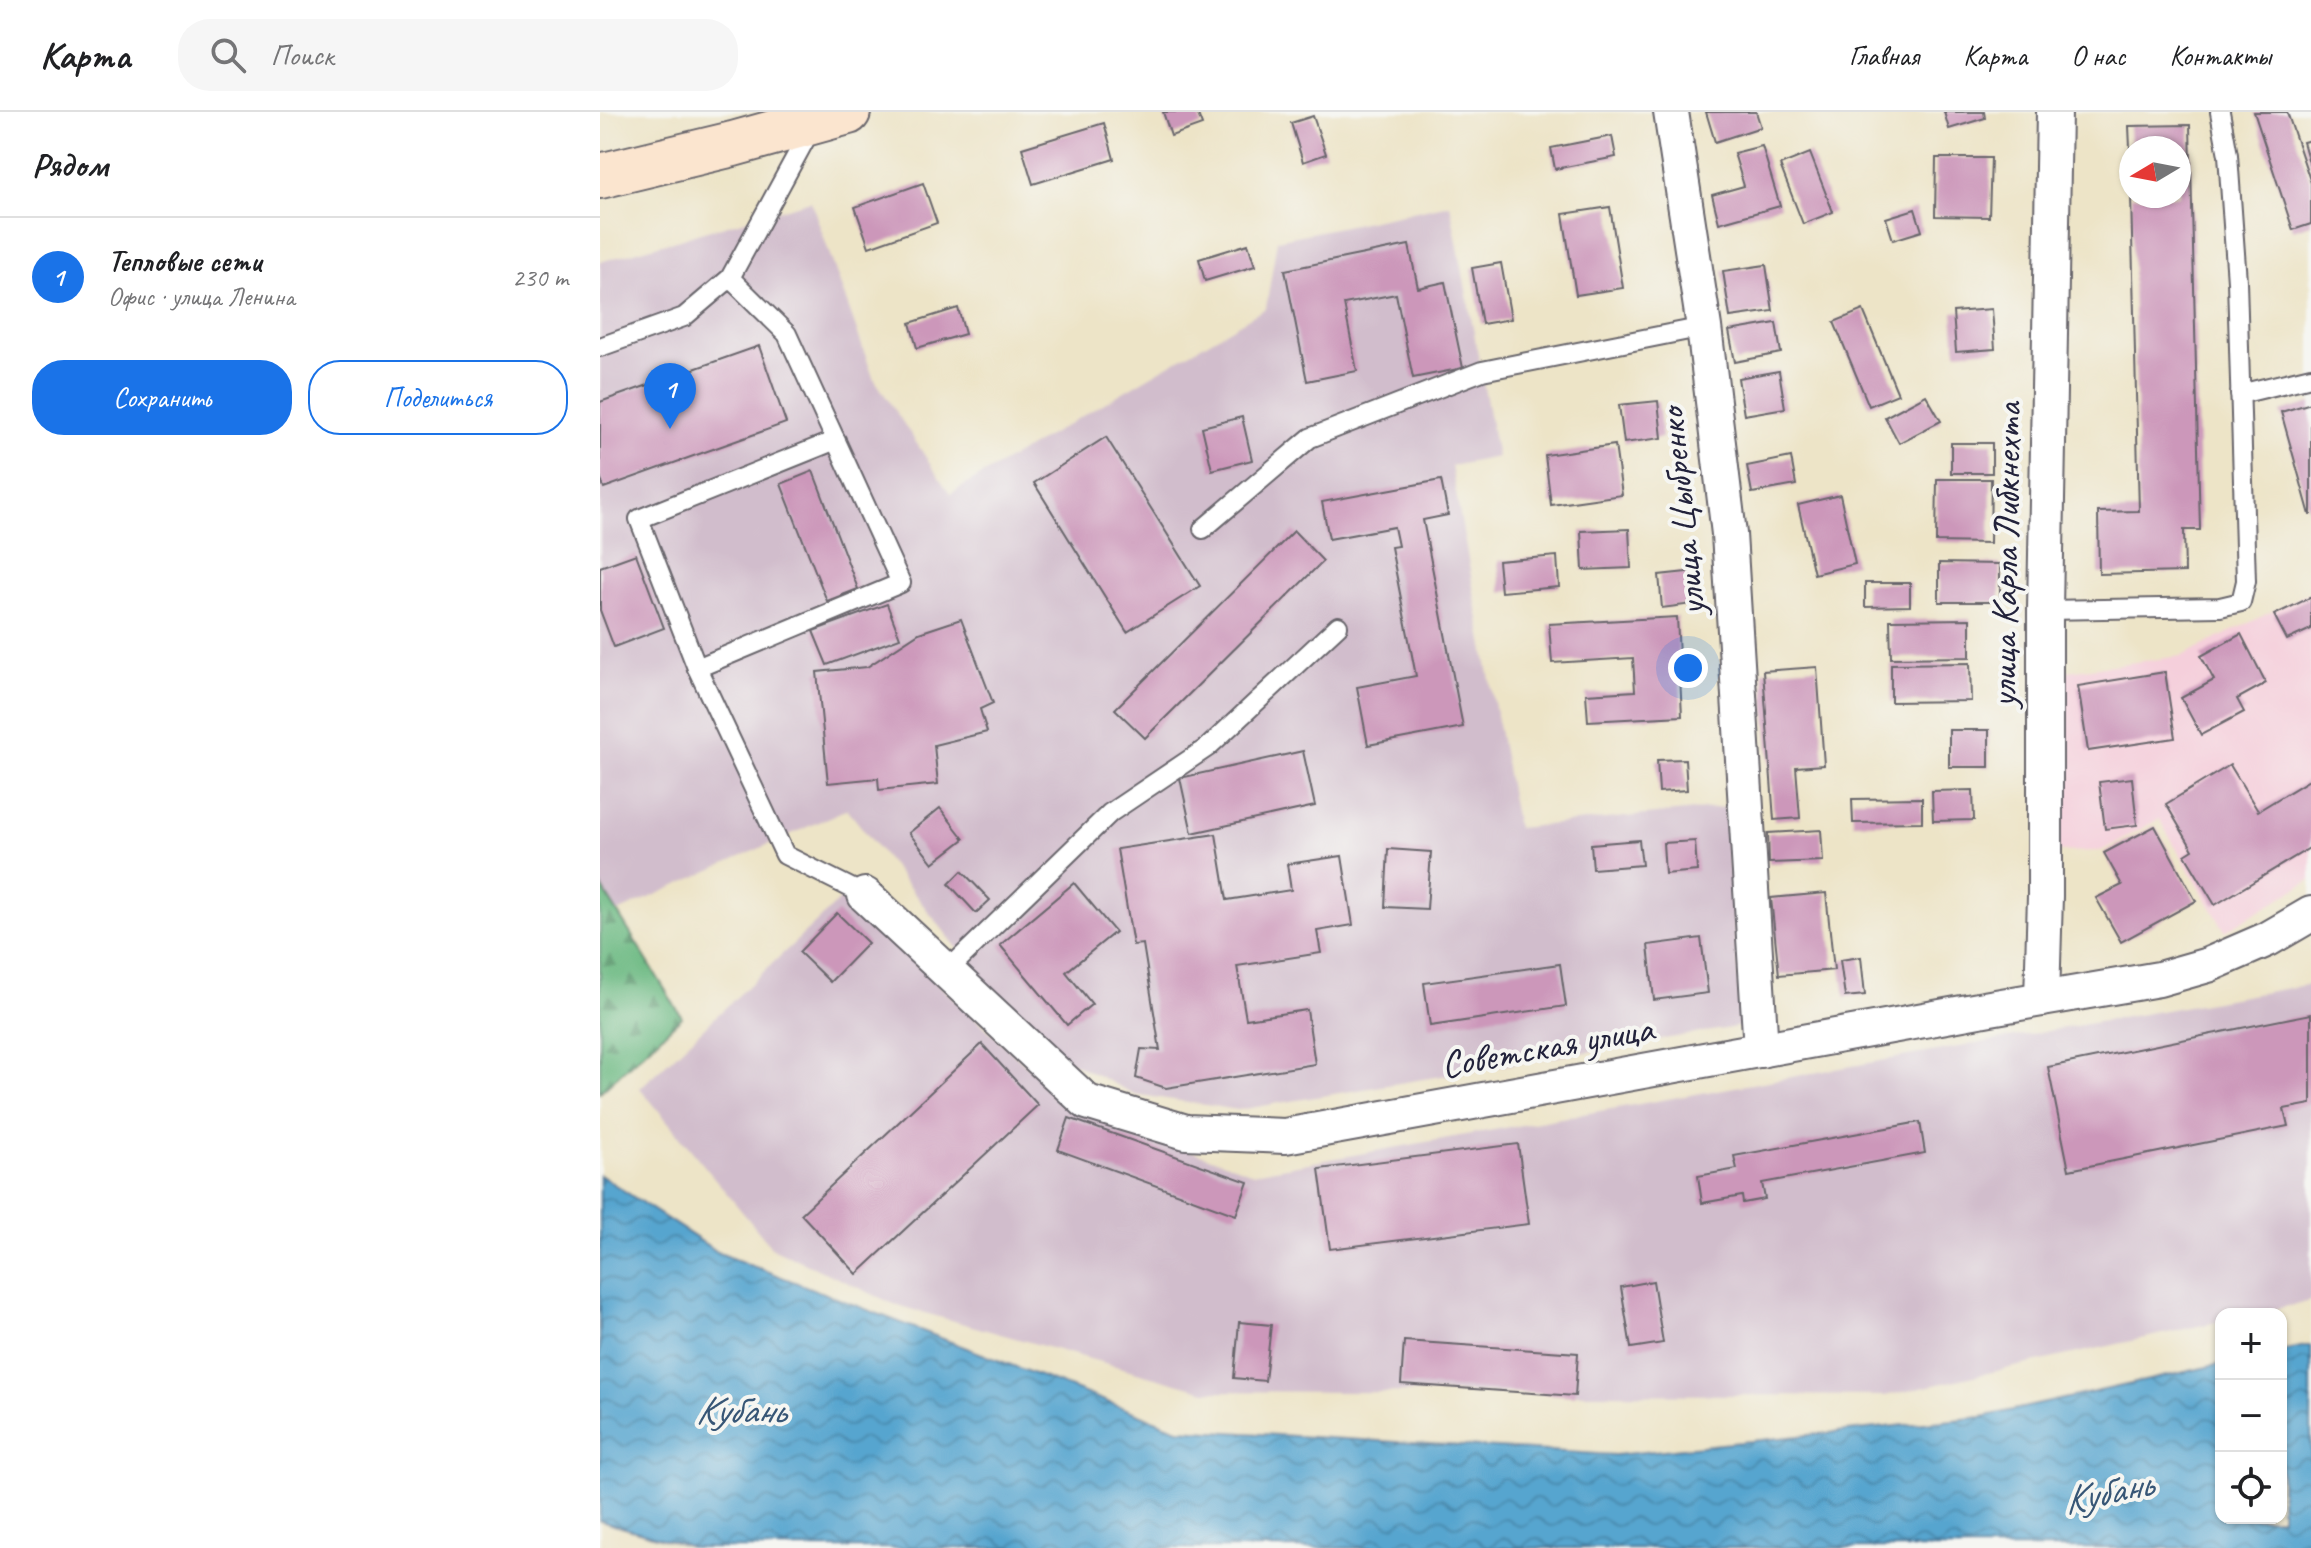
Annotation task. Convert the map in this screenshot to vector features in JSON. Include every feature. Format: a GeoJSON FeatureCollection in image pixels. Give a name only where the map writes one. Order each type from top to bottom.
{"type":"FeatureCollection","features":[{"type":"Feature","properties":{"kind":"main road"},"geometry":{"type":"LineString","coordinates":[[600,176],[837,115]]}},
{"type":"Feature","properties":{"kind":"street","name":"улица Цыбренко"},"geometry":{"type":"LineString","coordinates":[[1671,112],[1704,327],[1729,534],[1761,1050]]}},
{"type":"Feature","properties":{"kind":"street","name":"улица Карла Либкнехта"},"geometry":{"type":"LineString","coordinates":[[2042,999],[2054,112]]}},
{"type":"Feature","properties":{"kind":"street","name":"Советская улица"},"geometry":{"type":"LineString","coordinates":[[865,895],[1087,1102],[1186,1132],[1285,1136],[2159,979],[2208,965],[2268,939],[2311,914]]}},
{"type":"Feature","properties":{"kind":"lane"},"geometry":{"type":"LineString","coordinates":[[2045,610],[2220,607],[2241,602],[2246,581],[2235,249],[2228,155],[2220,112]]}},
{"type":"Feature","properties":{"kind":"lane"},"geometry":{"type":"LineString","coordinates":[[600,347],[684,317],[730,278],[837,115]]}},
{"type":"Feature","properties":{"kind":"lane"},"geometry":{"type":"LineString","coordinates":[[697,668],[901,583],[787,334],[730,278]]}},
{"type":"Feature","properties":{"kind":"lane"},"geometry":{"type":"LineString","coordinates":[[1203,529],[1310,438],[1482,371],[1704,327]]}},
{"type":"Feature","properties":{"kind":"lane"},"geometry":{"type":"LineString","coordinates":[[2240,394],[2311,377]]}},
{"type":"Feature","properties":{"kind":"lane"},"geometry":{"type":"LineString","coordinates":[[836,440],[639,519],[697,668],[785,855],[865,895]]}},
{"type":"Feature","properties":{"kind":"lane"},"geometry":{"type":"LineString","coordinates":[[947,971],[1110,813],[1208,747],[1338,626]]}},
{"type":"Feature","properties":{"kind":"shaded area"},"geometry":{"type":"Polygon","coordinates":[[[811,201],[873,377],[950,494],[1266,308],[1277,240],[1450,204],[1497,457],[1451,466],[1517,828],[1725,807],[1742,1026],[1238,1110],[1134,1094],[1061,1057],[1005,1008],[847,809],[618,912],[600,884],[600,262],[811,201]]]}},
{"type":"Feature","properties":{"kind":"shaded area"},"geometry":{"type":"Polygon","coordinates":[[[2311,592],[2311,880],[2225,931],[2159,819],[2101,851],[2058,852],[2060,672],[2182,656],[2311,592]]]}},
{"type":"Feature","properties":{"kind":"shaded area"},"geometry":{"type":"Polygon","coordinates":[[[843,897],[1074,1109],[1253,1173],[2311,984],[2311,1301],[2280,1308],[2215,1308],[2215,1322],[1885,1396],[1205,1391],[896,1305],[772,1248],[640,1088],[843,897]]]}},
{"type":"Feature","properties":{"kind":"green space"},"geometry":{"type":"Polygon","coordinates":[[[600,884],[682,1017],[600,1092],[600,884]]]}},
{"type":"Feature","properties":{"kind":"water","name":"Кубань"},"geometry":{"type":"Polygon","coordinates":[[[600,1175],[719,1253],[1178,1429],[1615,1455],[1982,1417],[2215,1365],[2215,1524],[2287,1524],[2287,1350],[2311,1345],[2311,1548],[694,1548],[600,1521],[600,1175]]]}},
{"type":"Feature","properties":{"kind":"building"},"geometry":{"type":"Polygon","coordinates":[[[1163,112],[1197,112],[1202,125],[1171,136],[1163,112]]]}},
{"type":"Feature","properties":{"kind":"building"},"geometry":{"type":"Polygon","coordinates":[[[1706,112],[1756,112],[1761,127],[1715,142],[1706,112]]]}},
{"type":"Feature","properties":{"kind":"building"},"geometry":{"type":"Polygon","coordinates":[[[1944,112],[1984,112],[1985,118],[1949,129],[1944,112]]]}},
{"type":"Feature","properties":{"kind":"building"},"geometry":{"type":"Polygon","coordinates":[[[2254,112],[2287,112],[2311,183],[2311,224],[2293,230],[2254,112]]]}},
{"type":"Feature","properties":{"kind":"building"},"geometry":{"type":"Polygon","coordinates":[[[1313,116],[1326,154],[1303,162],[1291,123],[1313,116]]]}},
{"type":"Feature","properties":{"kind":"building"},"geometry":{"type":"Polygon","coordinates":[[[1104,123],[1114,159],[1033,184],[1022,148],[1104,123]]]}},
{"type":"Feature","properties":{"kind":"building"},"geometry":{"type":"Polygon","coordinates":[[[2190,125],[2190,136],[2129,136],[2129,126],[2190,125]]]}},
{"type":"Feature","properties":{"kind":"building"},"geometry":{"type":"Polygon","coordinates":[[[1612,136],[1616,157],[1555,169],[1551,148],[1612,136]]]}},
{"type":"Feature","properties":{"kind":"building"},"geometry":{"type":"Polygon","coordinates":[[[2311,140],[2311,166],[2310,166],[2303,142],[2311,140]]]}},
{"type":"Feature","properties":{"kind":"building"},"geometry":{"type":"Polygon","coordinates":[[[1762,146],[1780,206],[1719,223],[1712,195],[1744,186],[1734,153],[1762,146]]]}},
{"type":"Feature","properties":{"kind":"building"},"geometry":{"type":"Polygon","coordinates":[[[1810,153],[1833,212],[1803,224],[1780,165],[1810,153]]]}},
{"type":"Feature","properties":{"kind":"building"},"geometry":{"type":"Polygon","coordinates":[[[1936,158],[1991,158],[1989,217],[1935,216],[1936,158]]]}},
{"type":"Feature","properties":{"kind":"building"},"geometry":{"type":"Polygon","coordinates":[[[2191,166],[2200,530],[2184,530],[2185,572],[2099,574],[2098,512],[2139,511],[2131,208],[2191,208],[2191,166]]]}},
{"type":"Feature","properties":{"kind":"building"},"geometry":{"type":"Polygon","coordinates":[[[923,183],[937,223],[869,247],[855,207],[923,183]]]}},
{"type":"Feature","properties":{"kind":"building"},"geometry":{"type":"Polygon","coordinates":[[[1610,207],[1623,288],[1576,295],[1563,214],[1610,207]]]}},
{"type":"Feature","properties":{"kind":"building"},"geometry":{"type":"Polygon","coordinates":[[[1915,209],[1922,231],[1893,240],[1886,218],[1915,209]]]}},
{"type":"Feature","properties":{"kind":"building"},"geometry":{"type":"Polygon","coordinates":[[[1248,244],[1255,266],[1205,281],[1199,259],[1248,244]]]}},
{"type":"Feature","properties":{"kind":"building"},"geometry":{"type":"Polygon","coordinates":[[[1409,245],[1418,288],[1445,282],[1463,368],[1413,378],[1396,294],[1344,304],[1357,371],[1307,381],[1285,270],[1409,245]]]}},
{"type":"Feature","properties":{"kind":"building"},"geometry":{"type":"Polygon","coordinates":[[[1501,263],[1511,319],[1482,324],[1472,268],[1501,263]]]}},
{"type":"Feature","properties":{"kind":"building"},"geometry":{"type":"Polygon","coordinates":[[[1766,265],[1773,311],[1730,317],[1723,271],[1766,265]]]}},
{"type":"Feature","properties":{"kind":"building"},"geometry":{"type":"Polygon","coordinates":[[[958,308],[965,334],[917,348],[910,323],[958,308]]]}},
{"type":"Feature","properties":{"kind":"building"},"geometry":{"type":"Polygon","coordinates":[[[1992,309],[1995,349],[1956,352],[1953,312],[1992,309]]]}},
{"type":"Feature","properties":{"kind":"building"},"geometry":{"type":"Polygon","coordinates":[[[1863,310],[1898,394],[1869,406],[1834,322],[1863,310]]]}},
{"type":"Feature","properties":{"kind":"building"},"geometry":{"type":"Polygon","coordinates":[[[1776,323],[1781,353],[1735,362],[1729,331],[1776,323]]]}},
{"type":"Feature","properties":{"kind":"building"},"geometry":{"type":"Polygon","coordinates":[[[759,346],[786,423],[604,488],[600,476],[600,402],[759,346]]]}},
{"type":"Feature","properties":{"kind":"building"},"geometry":{"type":"Polygon","coordinates":[[[1779,371],[1785,408],[1744,415],[1738,378],[1779,371]]]}},
{"type":"Feature","properties":{"kind":"building"},"geometry":{"type":"Polygon","coordinates":[[[1926,395],[1941,421],[1899,443],[1885,417],[1926,395]]]}},
{"type":"Feature","properties":{"kind":"building"},"geometry":{"type":"Polygon","coordinates":[[[1658,401],[1662,438],[1624,443],[1619,405],[1658,401]]]}},
{"type":"Feature","properties":{"kind":"building"},"geometry":{"type":"Polygon","coordinates":[[[2311,403],[2311,515],[2310,515],[2281,412],[2311,403]]]}},
{"type":"Feature","properties":{"kind":"building"},"geometry":{"type":"Polygon","coordinates":[[[1242,417],[1252,460],[1212,470],[1202,427],[1242,417]]]}},
{"type":"Feature","properties":{"kind":"building"},"geometry":{"type":"Polygon","coordinates":[[[1106,437],[1200,586],[1127,632],[1034,483],[1106,437]]]}},
{"type":"Feature","properties":{"kind":"building"},"geometry":{"type":"Polygon","coordinates":[[[1951,443],[1992,443],[1992,473],[1951,473],[1951,443]]]}},
{"type":"Feature","properties":{"kind":"building"},"geometry":{"type":"Polygon","coordinates":[[[1615,445],[1622,495],[1551,505],[1545,455],[1615,445]]]}},
{"type":"Feature","properties":{"kind":"building"},"geometry":{"type":"Polygon","coordinates":[[[1791,457],[1796,485],[1752,493],[1747,466],[1791,457]]]}},
{"type":"Feature","properties":{"kind":"building"},"geometry":{"type":"Polygon","coordinates":[[[813,471],[858,589],[827,601],[781,484],[813,471]]]}},
{"type":"Feature","properties":{"kind":"building"},"geometry":{"type":"Polygon","coordinates":[[[1937,479],[1991,479],[1990,543],[1936,542],[1937,479]]]}},
{"type":"Feature","properties":{"kind":"building"},"geometry":{"type":"Polygon","coordinates":[[[1441,480],[1448,515],[1423,520],[1463,727],[1368,745],[1357,687],[1416,676],[1391,547],[1398,546],[1394,527],[1329,539],[1322,502],[1441,480]]]}},
{"type":"Feature","properties":{"kind":"building"},"geometry":{"type":"Polygon","coordinates":[[[1840,495],[1855,564],[1814,574],[1798,505],[1840,495]]]}},
{"type":"Feature","properties":{"kind":"building"},"geometry":{"type":"Polygon","coordinates":[[[1629,529],[1631,568],[1583,570],[1581,531],[1629,529]]]}},
{"type":"Feature","properties":{"kind":"building"},"geometry":{"type":"Polygon","coordinates":[[[1294,531],[1323,561],[1145,738],[1115,709],[1294,531]]]}},
{"type":"Feature","properties":{"kind":"building"},"geometry":{"type":"Polygon","coordinates":[[[636,554],[664,628],[614,647],[600,610],[600,567],[636,554]]]}},
{"type":"Feature","properties":{"kind":"building"},"geometry":{"type":"Polygon","coordinates":[[[1557,556],[1559,587],[1501,592],[1498,561],[1557,556]]]}},
{"type":"Feature","properties":{"kind":"building"},"geometry":{"type":"Polygon","coordinates":[[[1939,563],[2000,564],[2000,602],[1939,602],[1939,563]]]}},
{"type":"Feature","properties":{"kind":"building"},"geometry":{"type":"Polygon","coordinates":[[[1696,571],[1701,603],[1662,608],[1659,575],[1696,571]]]}},
{"type":"Feature","properties":{"kind":"building"},"geometry":{"type":"Polygon","coordinates":[[[1865,583],[1910,583],[1910,606],[1865,607],[1865,583]]]}},
{"type":"Feature","properties":{"kind":"building"},"geometry":{"type":"Polygon","coordinates":[[[2311,597],[2311,629],[2287,640],[2274,615],[2311,597]]]}},
{"type":"Feature","properties":{"kind":"building"},"geometry":{"type":"Polygon","coordinates":[[[887,604],[900,638],[827,665],[813,631],[887,604]]]}},
{"type":"Feature","properties":{"kind":"building"},"geometry":{"type":"Polygon","coordinates":[[[1677,617],[1682,716],[1588,721],[1586,694],[1635,691],[1633,658],[1552,663],[1549,624],[1677,617]]]}},
{"type":"Feature","properties":{"kind":"building"},"geometry":{"type":"Polygon","coordinates":[[[961,619],[993,703],[980,709],[987,732],[934,745],[938,784],[879,790],[878,778],[828,783],[817,672],[867,667],[919,633],[961,619]]]}},
{"type":"Feature","properties":{"kind":"building"},"geometry":{"type":"Polygon","coordinates":[[[1970,619],[1970,657],[1891,658],[1890,620],[1970,619]]]}},
{"type":"Feature","properties":{"kind":"building"},"geometry":{"type":"Polygon","coordinates":[[[2241,634],[2266,683],[2237,699],[2244,712],[2201,735],[2181,698],[2214,680],[2201,656],[2241,634]]]}},
{"type":"Feature","properties":{"kind":"building"},"geometry":{"type":"Polygon","coordinates":[[[1970,663],[1971,701],[1891,702],[1891,664],[1970,663]]]}},
{"type":"Feature","properties":{"kind":"building"},"geometry":{"type":"Polygon","coordinates":[[[1817,667],[1824,765],[1796,767],[1800,818],[1774,820],[1763,671],[1817,667]]]}},
{"type":"Feature","properties":{"kind":"building"},"geometry":{"type":"Polygon","coordinates":[[[2165,672],[2175,738],[2088,751],[2078,686],[2165,672]]]}},
{"type":"Feature","properties":{"kind":"building"},"geometry":{"type":"Polygon","coordinates":[[[1949,730],[1989,730],[1989,767],[1949,767],[1949,730]]]}},
{"type":"Feature","properties":{"kind":"building"},"geometry":{"type":"Polygon","coordinates":[[[1303,751],[1315,806],[1192,833],[1180,778],[1303,751]]]}},
{"type":"Feature","properties":{"kind":"building"},"geometry":{"type":"Polygon","coordinates":[[[1685,759],[1687,790],[1659,792],[1657,760],[1685,759]]]}},
{"type":"Feature","properties":{"kind":"building"},"geometry":{"type":"Polygon","coordinates":[[[2230,765],[2258,811],[2311,779],[2311,847],[2215,905],[2185,855],[2193,850],[2166,804],[2230,765]]]}},
{"type":"Feature","properties":{"kind":"building"},"geometry":{"type":"Polygon","coordinates":[[[2132,778],[2137,825],[2105,829],[2099,782],[2132,778]]]}},
{"type":"Feature","properties":{"kind":"building"},"geometry":{"type":"Polygon","coordinates":[[[1973,790],[1974,820],[1933,821],[1932,791],[1973,790]]]}},
{"type":"Feature","properties":{"kind":"building"},"geometry":{"type":"Polygon","coordinates":[[[1922,798],[1922,822],[1853,823],[1852,799],[1922,798]]]}},
{"type":"Feature","properties":{"kind":"building"},"geometry":{"type":"Polygon","coordinates":[[[940,808],[964,839],[933,863],[909,833],[940,808]]]}},
{"type":"Feature","properties":{"kind":"building"},"geometry":{"type":"Polygon","coordinates":[[[2155,826],[2196,901],[2121,942],[2096,898],[2122,885],[2104,853],[2155,826]]]}},
{"type":"Feature","properties":{"kind":"building"},"geometry":{"type":"Polygon","coordinates":[[[1821,830],[1823,861],[1769,863],[1768,833],[1821,830]]]}},
{"type":"Feature","properties":{"kind":"building"},"geometry":{"type":"Polygon","coordinates":[[[1216,834],[1227,900],[1291,890],[1287,864],[1342,856],[1353,925],[1317,931],[1321,953],[1237,966],[1246,1019],[1307,1010],[1315,1064],[1166,1088],[1136,1078],[1141,1049],[1160,1050],[1143,944],[1133,945],[1117,849],[1216,834]]]}},
{"type":"Feature","properties":{"kind":"building"},"geometry":{"type":"Polygon","coordinates":[[[1639,840],[1642,865],[1593,869],[1591,844],[1639,840]]]}},
{"type":"Feature","properties":{"kind":"building"},"geometry":{"type":"Polygon","coordinates":[[[1695,841],[1697,871],[1665,874],[1663,843],[1695,841]]]}},
{"type":"Feature","properties":{"kind":"building"},"geometry":{"type":"Polygon","coordinates":[[[1388,849],[1431,852],[1427,909],[1385,907],[1388,849]]]}},
{"type":"Feature","properties":{"kind":"building"},"geometry":{"type":"Polygon","coordinates":[[[962,871],[990,900],[976,913],[949,884],[962,871]]]}},
{"type":"Feature","properties":{"kind":"building"},"geometry":{"type":"Polygon","coordinates":[[[1074,883],[1115,932],[1066,972],[1092,1004],[1067,1025],[1000,945],[1074,883]]]}},
{"type":"Feature","properties":{"kind":"building"},"geometry":{"type":"Polygon","coordinates":[[[1826,893],[1834,970],[1779,975],[1771,898],[1826,893]]]}},
{"type":"Feature","properties":{"kind":"building"},"geometry":{"type":"Polygon","coordinates":[[[837,913],[868,943],[830,982],[799,952],[837,913]]]}},
{"type":"Feature","properties":{"kind":"building"},"geometry":{"type":"Polygon","coordinates":[[[1701,938],[1708,993],[1654,1000],[1648,945],[1701,938]]]}},
{"type":"Feature","properties":{"kind":"building"},"geometry":{"type":"Polygon","coordinates":[[[1861,957],[1865,995],[1845,997],[1840,960],[1861,957]]]}},
{"type":"Feature","properties":{"kind":"building"},"geometry":{"type":"Polygon","coordinates":[[[1560,964],[1566,1006],[1430,1026],[1424,983],[1560,964]]]}},
{"type":"Feature","properties":{"kind":"building"},"geometry":{"type":"Polygon","coordinates":[[[2311,1014],[2311,1104],[2284,1109],[2288,1126],[2069,1170],[2048,1067],[2311,1014]]]}},
{"type":"Feature","properties":{"kind":"building"},"geometry":{"type":"Polygon","coordinates":[[[982,1044],[1038,1105],[857,1274],[801,1214],[982,1044]]]}},
{"type":"Feature","properties":{"kind":"building"},"geometry":{"type":"Polygon","coordinates":[[[1069,1118],[1248,1182],[1236,1215],[1058,1150],[1069,1118]]]}},
{"type":"Feature","properties":{"kind":"building"},"geometry":{"type":"Polygon","coordinates":[[[1920,1122],[1925,1153],[1762,1183],[1765,1199],[1743,1203],[1742,1196],[1702,1203],[1698,1176],[1737,1169],[1734,1156],[1920,1122]]]}},
{"type":"Feature","properties":{"kind":"building"},"geometry":{"type":"Polygon","coordinates":[[[1518,1144],[1529,1224],[1330,1249],[1319,1169],[1518,1144]]]}},
{"type":"Feature","properties":{"kind":"building"},"geometry":{"type":"Polygon","coordinates":[[[1653,1281],[1663,1343],[1631,1348],[1621,1287],[1653,1281]]]}},
{"type":"Feature","properties":{"kind":"building"},"geometry":{"type":"Polygon","coordinates":[[[1239,1322],[1271,1325],[1265,1381],[1234,1378],[1239,1322]]]}},
{"type":"Feature","properties":{"kind":"building"},"geometry":{"type":"Polygon","coordinates":[[[1404,1341],[1578,1353],[1575,1396],[1401,1384],[1404,1341]]]}},
{"type":"Feature","properties":{"kind":"place","name":"Тепловые сети"},"geometry":{"type":"Point","coordinates":[670,429]}}]}
